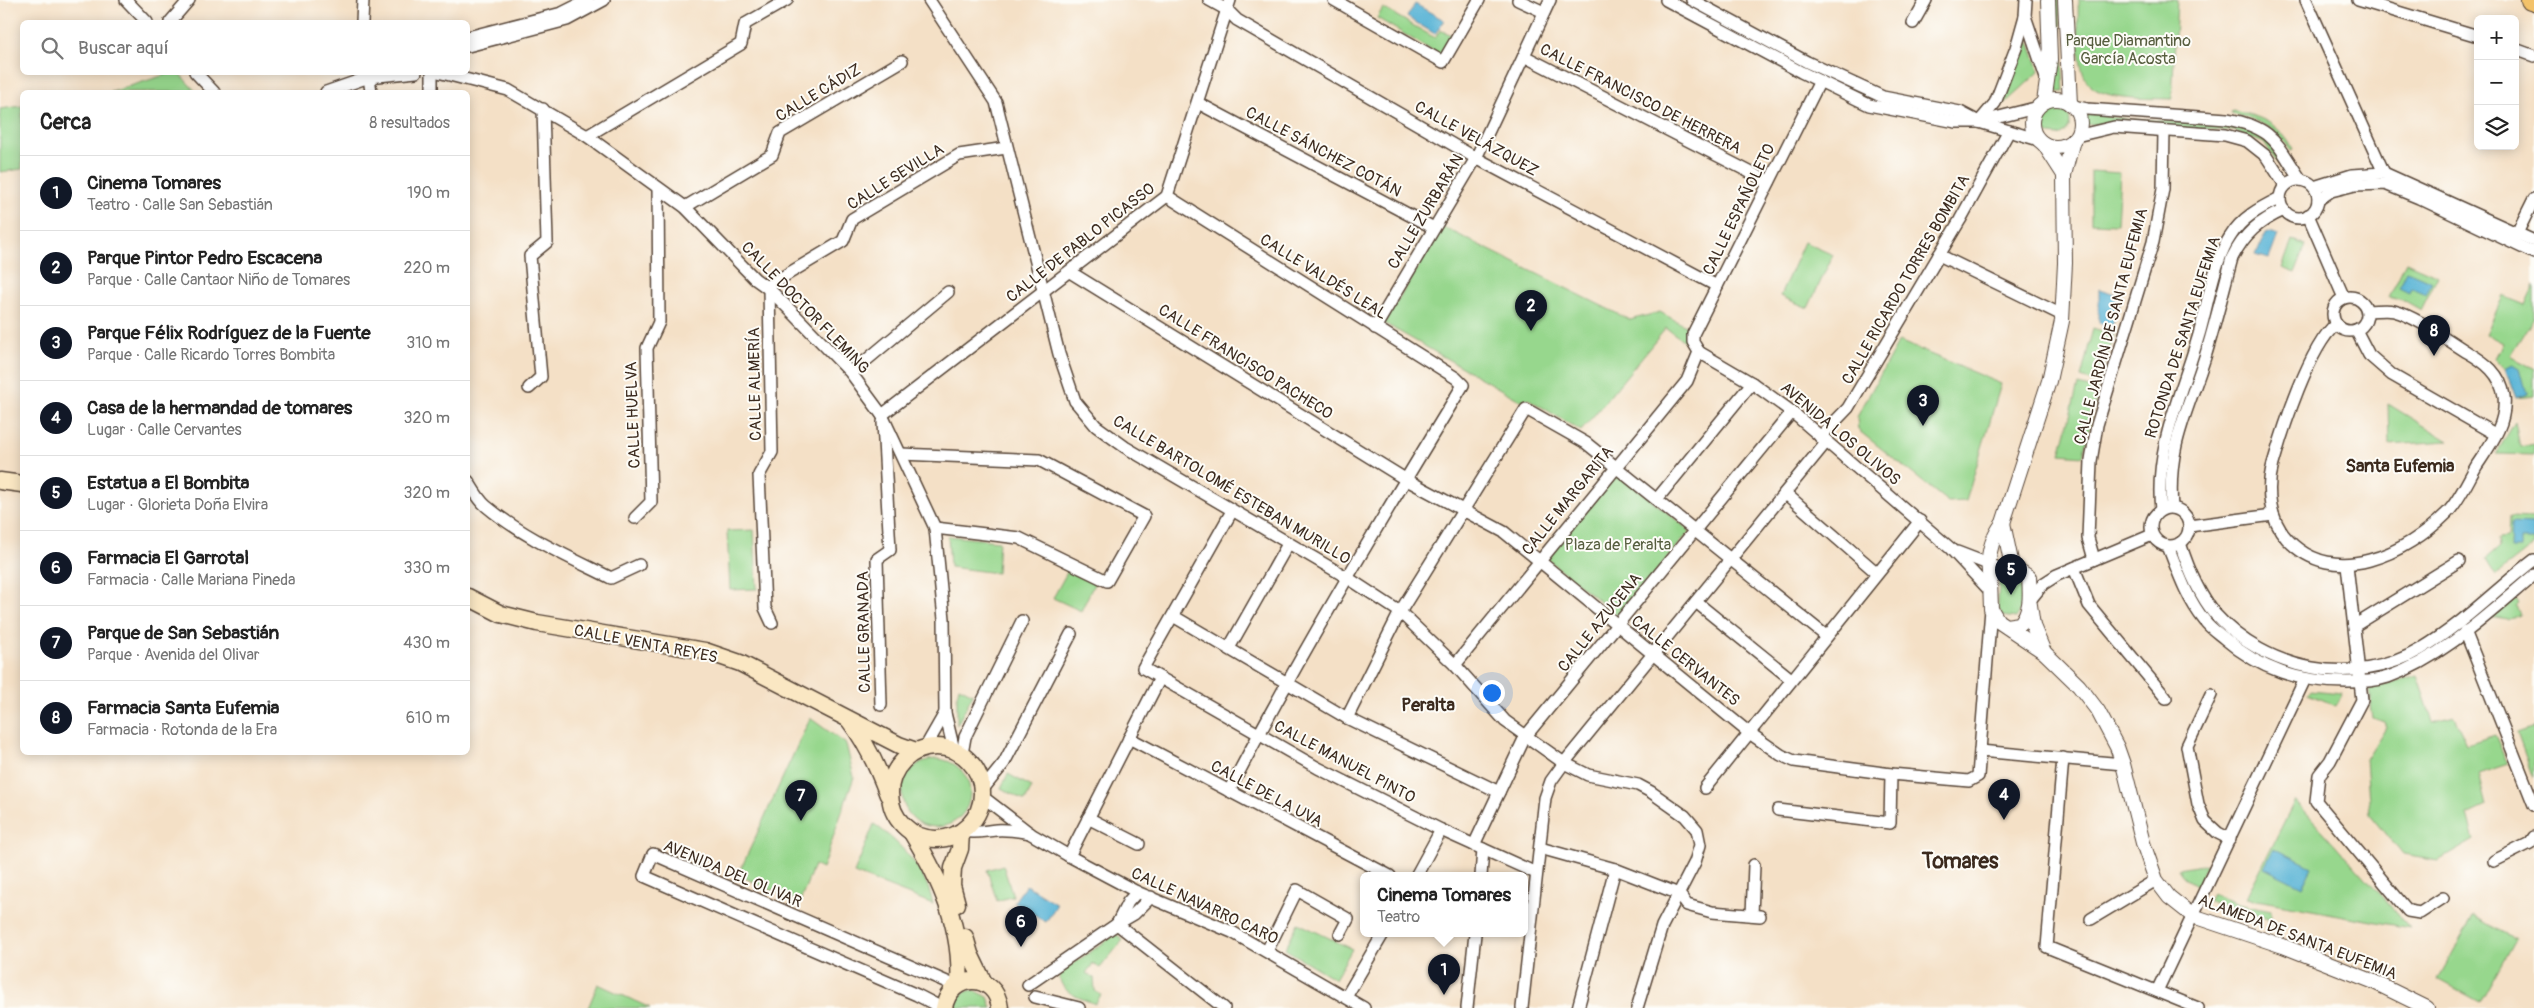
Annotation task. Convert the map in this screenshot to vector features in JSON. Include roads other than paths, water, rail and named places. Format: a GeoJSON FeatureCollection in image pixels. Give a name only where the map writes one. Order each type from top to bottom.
{"type":"FeatureCollection","features":[{"type":"Feature","properties":{"kind":"main road"},"geometry":{"type":"LineString","coordinates":[[0,481],[20,485]]}},
{"type":"Feature","properties":{"kind":"main road"},"geometry":{"type":"LineString","coordinates":[[0,486],[20,485]]}},
{"type":"Feature","properties":{"kind":"main road","name":"CALLE VENTA REYES"},"geometry":{"type":"LineString","coordinates":[[470,598],[500,614],[537,623],[705,651],[740,663],[899,745],[921,749]]}},
{"type":"Feature","properties":{"kind":"main road","name":"CALLE VENTA REYES"},"geometry":{"type":"LineString","coordinates":[[846,716],[861,736],[879,770],[889,796]]}},
{"type":"Feature","properties":{"kind":"main road"},"geometry":{"type":"LineString","coordinates":[[940,746],[958,752],[972,763],[979,775],[983,793],[977,816],[962,832],[936,840],[912,833],[900,824],[892,811],[889,796],[890,782],[895,770],[904,759],[921,749],[940,746]]}},
{"type":"Feature","properties":{"kind":"main road"},"geometry":{"type":"LineString","coordinates":[[962,832],[960,849],[953,868],[952,885],[970,954],[984,984],[996,994],[1000,1008]]}},
{"type":"Feature","properties":{"kind":"main road"},"geometry":{"type":"LineString","coordinates":[[912,833],[942,886],[960,957],[958,985]]}},
{"type":"Feature","properties":{"kind":"main road"},"geometry":{"type":"LineString","coordinates":[[943,1008],[950,992],[958,985],[967,981],[984,984]]}},
{"type":"Feature","properties":{"kind":"street"},"geometry":{"type":"LineString","coordinates":[[126,0],[145,20]]}},
{"type":"Feature","properties":{"kind":"street"},"geometry":{"type":"LineString","coordinates":[[172,20],[189,0]]}},
{"type":"Feature","properties":{"kind":"street"},"geometry":{"type":"LineString","coordinates":[[362,20],[363,0]]}},
{"type":"Feature","properties":{"kind":"street"},"geometry":{"type":"LineString","coordinates":[[470,36],[562,13],[588,0]]}},
{"type":"Feature","properties":{"kind":"street"},"geometry":{"type":"LineString","coordinates":[[470,45],[567,20],[604,0]]}},
{"type":"Feature","properties":{"kind":"street"},"geometry":{"type":"LineString","coordinates":[[587,136],[741,44],[745,24],[787,0]]}},
{"type":"Feature","properties":{"kind":"street","name":"CALLE BARTOLOMÉ ESTEBAN MURILLO"},"geometry":{"type":"LineString","coordinates":[[929,0],[996,102],[1059,354],[1075,401],[1091,420],[1125,447],[1348,578],[1400,612],[1455,665],[1505,721],[1564,763],[1588,775],[1638,785],[1686,816],[1697,830],[1700,845],[1695,862],[1662,926],[1637,1008]]}},
{"type":"Feature","properties":{"kind":"street","name":"CALLE VELÁZQUEZ"},"geometry":{"type":"LineString","coordinates":[[1209,0],[1229,3],[1237,20],[1476,158],[1717,286]]}},
{"type":"Feature","properties":{"kind":"street"},"geometry":{"type":"LineString","coordinates":[[1334,0],[1443,62],[1479,0]]}},
{"type":"Feature","properties":{"kind":"street"},"geometry":{"type":"LineString","coordinates":[[1518,0],[1544,12]]}},
{"type":"Feature","properties":{"kind":"street","name":"CALLE ZURBARÁN"},"geometry":{"type":"LineString","coordinates":[[1375,328],[1476,158],[1550,0]]}},
{"type":"Feature","properties":{"kind":"street"},"geometry":{"type":"LineString","coordinates":[[1666,0],[1869,105],[1956,122],[1979,122],[2054,99],[2087,110],[2227,119],[2250,123],[2270,135],[2283,149],[2301,180],[2314,187],[2318,200]]}},
{"type":"Feature","properties":{"kind":"street"},"geometry":{"type":"LineString","coordinates":[[1692,0],[1807,62],[1883,97],[1960,112],[1979,122],[2059,147],[2074,138],[2114,127],[2225,135],[2247,141],[2266,156],[2285,185]]}},
{"type":"Feature","properties":{"kind":"street"},"geometry":{"type":"LineString","coordinates":[[1913,23],[1926,0]]}},
{"type":"Feature","properties":{"kind":"street"},"geometry":{"type":"LineString","coordinates":[[1979,122],[1995,103],[2016,48],[2025,16],[2026,0]]}},
{"type":"Feature","properties":{"kind":"street"},"geometry":{"type":"LineString","coordinates":[[2048,0],[2050,60],[2048,82],[2041,104],[2032,119],[2032,127],[2064,175]]}},
{"type":"Feature","properties":{"kind":"street"},"geometry":{"type":"LineString","coordinates":[[1990,585],[2006,568],[2004,523],[2049,381],[2062,315],[2064,175],[2080,120],[2071,105],[2065,0]]}},
{"type":"Feature","properties":{"kind":"street"},"geometry":{"type":"LineString","coordinates":[[2306,0],[2384,173]]}},
{"type":"Feature","properties":{"kind":"street"},"geometry":{"type":"LineString","coordinates":[[2358,0],[2474,35]]}},
{"type":"Feature","properties":{"kind":"street","name":"CALLE DE PABLO PICASSO"},"geometry":{"type":"LineString","coordinates":[[882,415],[1167,196],[1229,3]]}},
{"type":"Feature","properties":{"kind":"street"},"geometry":{"type":"LineString","coordinates":[[2025,16],[2048,82]]}},
{"type":"Feature","properties":{"kind":"street"},"geometry":{"type":"LineString","coordinates":[[2519,50],[2534,56]]}},
{"type":"Feature","properties":{"kind":"street","name":"CALLE FRANCISCO DE HERRERA"},"geometry":{"type":"LineString","coordinates":[[1524,56],[1769,182]]}},
{"type":"Feature","properties":{"kind":"street","name":"CALLE CÁDIZ"},"geometry":{"type":"LineString","coordinates":[[685,207],[772,155],[780,133],[902,61]]}},
{"type":"Feature","properties":{"kind":"street"},"geometry":{"type":"LineString","coordinates":[[198,75],[212,90]]}},
{"type":"Feature","properties":{"kind":"street"},"geometry":{"type":"LineString","coordinates":[[331,90],[369,75],[370,90]]}},
{"type":"Feature","properties":{"kind":"street"},"geometry":{"type":"LineString","coordinates":[[432,75],[432,90]]}},
{"type":"Feature","properties":{"kind":"street","name":"CALLE DOCTOR FLEMING"},"geometry":{"type":"LineString","coordinates":[[450,75],[508,90],[543,109],[587,136],[685,207],[851,373],[882,415],[935,528],[944,619],[945,713],[958,752]]}},
{"type":"Feature","properties":{"kind":"street","name":"CALLE ESPAÑOLETO"},"geometry":{"type":"LineString","coordinates":[[1698,352],[1693,342],[1692,334],[1820,81]]}},
{"type":"Feature","properties":{"kind":"street","name":"CALLE SÁNCHEZ COTÁN"},"geometry":{"type":"LineString","coordinates":[[1198,103],[1434,228]]}},
{"type":"Feature","properties":{"kind":"street"},"geometry":{"type":"LineString","coordinates":[[529,388],[541,377],[530,256],[547,242],[543,109]]}},
{"type":"Feature","properties":{"kind":"street","name":"CALLE RICARDO TORRES BOMBITA"},"geometry":{"type":"LineString","coordinates":[[1522,1008],[1545,798],[1551,782],[1564,763],[1784,493],[1848,408],[1939,255],[2009,131]]}},
{"type":"Feature","properties":{"kind":"street","name":"CALLE JARDÍN DE SANTA EUFEMIA"},"geometry":{"type":"LineString","coordinates":[[2094,559],[2088,538],[2091,461],[2097,424],[2153,242],[2163,189],[2164,131]]}},
{"type":"Feature","properties":{"kind":"street","name":"CALLE SEVILLA"},"geometry":{"type":"LineString","coordinates":[[767,288],[843,241],[852,219],[959,155],[1006,148]]}},
{"type":"Feature","properties":{"kind":"street"},"geometry":{"type":"LineString","coordinates":[[2314,187],[2352,174],[2384,173],[2515,238],[2534,253]]}},
{"type":"Feature","properties":{"kind":"street"},"geometry":{"type":"LineString","coordinates":[[2301,180],[2292,181],[2285,185],[2280,198],[2284,210],[2290,216],[2301,218],[2308,216],[2314,211],[2318,200],[2331,191],[2355,185],[2385,184],[2515,238],[2534,241]]}},
{"type":"Feature","properties":{"kind":"street","name":"CALLE HUELVA"},"geometry":{"type":"LineString","coordinates":[[635,518],[651,502],[646,348],[659,322],[658,188]]}},
{"type":"Feature","properties":{"kind":"street","name":"CALLE VALDÉS LEAL"},"geometry":{"type":"LineString","coordinates":[[1167,196],[1456,378],[1463,385],[1405,479]]}},
{"type":"Feature","properties":{"kind":"street","name":"ROTONDA DE SANTA EUFEMIA"},"geometry":{"type":"LineString","coordinates":[[2167,509],[2159,471],[2166,436],[2192,360],[2222,253],[2240,223],[2254,212],[2280,198]]}},
{"type":"Feature","properties":{"kind":"street"},"geometry":{"type":"LineString","coordinates":[[2515,238],[2534,199]]}},
{"type":"Feature","properties":{"kind":"street","name":"ROTONDA DE SANTA EUFEMIA"},"geometry":{"type":"LineString","coordinates":[[2152,535],[2151,523],[2167,509],[2176,440],[2205,358],[2232,258],[2239,243],[2248,232],[2260,222],[2284,210]]}},
{"type":"Feature","properties":{"kind":"street"},"geometry":{"type":"LineString","coordinates":[[2308,216],[2344,298]]}},
{"type":"Feature","properties":{"kind":"street"},"geometry":{"type":"LineString","coordinates":[[1939,255],[2062,315]]}},
{"type":"Feature","properties":{"kind":"street","name":"CALLE FRANCISCO PACHECO"},"geometry":{"type":"LineString","coordinates":[[1070,272],[1405,479]]}},
{"type":"Feature","properties":{"kind":"street","name":"CALLE ALMERÍA"},"geometry":{"type":"LineString","coordinates":[[767,288],[772,452],[759,475],[765,608],[772,623]]}},
{"type":"Feature","properties":{"kind":"street"},"geometry":{"type":"LineString","coordinates":[[851,373],[948,292]]}},
{"type":"Feature","properties":{"kind":"street"},"geometry":{"type":"LineString","coordinates":[[2355,297],[2368,310],[2368,317],[2363,326],[2356,330],[2340,328],[2336,324],[2333,313],[2337,303],[2344,298],[2355,297]]}},
{"type":"Feature","properties":{"kind":"street"},"geometry":{"type":"LineString","coordinates":[[2336,324],[2328,330],[2313,353],[2279,442],[2270,481],[2273,515],[2281,532],[2297,549],[2320,561],[2347,564],[2378,558],[2419,535],[2448,512],[2502,423],[2504,396],[2497,376],[2483,361],[2394,311],[2368,310]]}},
{"type":"Feature","properties":{"kind":"street"},"geometry":{"type":"LineString","coordinates":[[2356,330],[2369,355],[2392,375],[2495,434]]}},
{"type":"Feature","properties":{"kind":"street","name":"AVENIDA LOS OLIVOS"},"geometry":{"type":"LineString","coordinates":[[1698,352],[1752,383],[1792,412],[1920,521],[1990,585]]}},
{"type":"Feature","properties":{"kind":"street","name":"CALLE MARGARITA"},"geometry":{"type":"LineString","coordinates":[[1455,665],[1687,380],[1698,352]]}},
{"type":"Feature","properties":{"kind":"street"},"geometry":{"type":"LineString","coordinates":[[1657,498],[1752,383]]}},
{"type":"Feature","properties":{"kind":"street"},"geometry":{"type":"LineString","coordinates":[[1347,718],[1400,612],[1526,408],[1586,443],[1657,498],[1826,636]]}},
{"type":"Feature","properties":{"kind":"street","name":"CALLE AZUCENA"},"geometry":{"type":"LineString","coordinates":[[1479,847],[1499,792],[1526,737],[1792,412]]}},
{"type":"Feature","properties":{"kind":"street","name":"CALLE GRANADA"},"geometry":{"type":"LineString","coordinates":[[881,705],[877,559],[890,550],[882,415]]}},
{"type":"Feature","properties":{"kind":"street"},"geometry":{"type":"LineString","coordinates":[[901,454],[1039,460],[1144,516],[1107,581],[1019,538],[935,528]]}},
{"type":"Feature","properties":{"kind":"street"},"geometry":{"type":"LineString","coordinates":[[1229,791],[1258,734],[1405,479]]}},
{"type":"Feature","properties":{"kind":"street","name":"CALLE CERVANTES"},"geometry":{"type":"LineString","coordinates":[[1405,479],[1504,532],[1748,732],[1781,755],[1794,761],[1891,774],[1969,781],[1978,776],[1980,751]]}},
{"type":"Feature","properties":{"kind":"street"},"geometry":{"type":"LineString","coordinates":[[470,484],[485,505],[522,531],[566,556],[611,578],[639,565]]}},
{"type":"Feature","properties":{"kind":"street"},"geometry":{"type":"LineString","coordinates":[[1784,493],[1878,573]]}},
{"type":"Feature","properties":{"kind":"street"},"geometry":{"type":"LineString","coordinates":[[2030,602],[2043,584],[2056,576],[2152,535],[2159,543],[2168,546],[2180,543],[2187,536],[2189,526],[2184,514],[2167,509]]}},
{"type":"Feature","properties":{"kind":"street"},"geometry":{"type":"LineString","coordinates":[[1232,511],[1173,616],[1347,718],[1499,792]]}},
{"type":"Feature","properties":{"kind":"street"},"geometry":{"type":"LineString","coordinates":[[2189,526],[2273,515]]}},
{"type":"Feature","properties":{"kind":"street"},"geometry":{"type":"LineString","coordinates":[[1705,788],[1748,732],[1920,521]]}},
{"type":"Feature","properties":{"kind":"street"},"geometry":{"type":"LineString","coordinates":[[2004,523],[1997,532],[1987,562],[1991,609],[1980,751],[2123,764]]}},
{"type":"Feature","properties":{"kind":"street"},"geometry":{"type":"LineString","coordinates":[[2180,543],[2198,588],[2214,613],[2250,645],[2281,660],[2307,668],[2359,676],[2387,678],[2427,659],[2534,575]]}},
{"type":"Feature","properties":{"kind":"street"},"geometry":{"type":"LineString","coordinates":[[1229,648],[1288,544]]}},
{"type":"Feature","properties":{"kind":"street"},"geometry":{"type":"LineString","coordinates":[[2168,546],[2177,572],[2205,622],[2251,660],[2305,679],[2359,676],[2421,650],[2457,624],[2534,560]]}},
{"type":"Feature","properties":{"kind":"street","name":"AVENIDA LOS OLIVOS"},"geometry":{"type":"LineString","coordinates":[[1954,551],[2006,568]]}},
{"type":"Feature","properties":{"kind":"street"},"geometry":{"type":"LineString","coordinates":[[2354,626],[2459,561]]}},
{"type":"Feature","properties":{"kind":"street"},"geometry":{"type":"LineString","coordinates":[[2347,564],[2362,700],[2330,761],[2319,775],[2316,801],[2408,911],[2420,913],[2443,898]]}},
{"type":"Feature","properties":{"kind":"street"},"geometry":{"type":"LineString","coordinates":[[2006,568],[2029,578],[2056,576]]}},
{"type":"Feature","properties":{"kind":"street"},"geometry":{"type":"LineString","coordinates":[[2074,568],[2089,605],[2166,698]]}},
{"type":"Feature","properties":{"kind":"street"},"geometry":{"type":"LineString","coordinates":[[1991,609],[1998,621],[2006,626],[2020,624],[2027,616],[2030,602],[2029,578]]}},
{"type":"Feature","properties":{"kind":"street"},"geometry":{"type":"LineString","coordinates":[[1696,602],[1791,679]]}},
{"type":"Feature","properties":{"kind":"street","name":"ALAMEDA DE SANTA EUFEMIA"},"geometry":{"type":"LineString","coordinates":[[2030,602],[2033,626],[2044,652]]}},
{"type":"Feature","properties":{"kind":"street","name":"CALLE MANUEL PINTO"},"geometry":{"type":"LineString","coordinates":[[1173,616],[1143,668],[1318,768],[1441,830],[1536,873]]}},
{"type":"Feature","properties":{"kind":"street"},"geometry":{"type":"LineString","coordinates":[[958,752],[1022,621]]}},
{"type":"Feature","properties":{"kind":"street","name":"ALAMEDA DE SANTA EUFEMIA"},"geometry":{"type":"LineString","coordinates":[[2006,626],[2044,652],[2078,686],[2098,711],[2117,747],[2123,764],[2143,843],[2156,880],[2169,898],[2193,916],[2283,946],[2372,981],[2427,1008]]}},
{"type":"Feature","properties":{"kind":"street"},"geometry":{"type":"LineString","coordinates":[[2465,631],[2534,805]]}},
{"type":"Feature","properties":{"kind":"street"},"geometry":{"type":"LineString","coordinates":[[983,793],[1004,763],[1070,634]]}},
{"type":"Feature","properties":{"kind":"street"},"geometry":{"type":"LineString","coordinates":[[1069,856],[1160,678]]}},
{"type":"Feature","properties":{"kind":"street"},"geometry":{"type":"LineString","coordinates":[[2157,991],[2305,679]]}},
{"type":"Feature","properties":{"kind":"street"},"geometry":{"type":"LineString","coordinates":[[2211,695],[2187,746],[2198,804],[2205,821],[2218,833],[2230,839]]}},
{"type":"Feature","properties":{"kind":"street"},"geometry":{"type":"LineString","coordinates":[[921,749],[945,713]]}},
{"type":"Feature","properties":{"kind":"street","name":"CALLE DE LA UVA"},"geometry":{"type":"LineString","coordinates":[[1129,738],[1382,872]]}},
{"type":"Feature","properties":{"kind":"street"},"geometry":{"type":"LineString","coordinates":[[2064,758],[2047,947],[2198,1008]]}},
{"type":"Feature","properties":{"kind":"street"},"geometry":{"type":"LineString","coordinates":[[1778,810],[1890,823],[1891,774]]}},
{"type":"Feature","properties":{"kind":"street","name":"CALLE NAVARRO CARO"},"geometry":{"type":"LineString","coordinates":[[983,793],[1031,834],[1069,856],[1137,892],[1232,932],[1364,1008]]}},
{"type":"Feature","properties":{"kind":"street"},"geometry":{"type":"LineString","coordinates":[[1088,818],[1139,844]]}},
{"type":"Feature","properties":{"kind":"street","name":"CALLE NAVARRO CARO"},"geometry":{"type":"LineString","coordinates":[[962,832],[976,834],[995,830],[1014,830],[1031,834]]}},
{"type":"Feature","properties":{"kind":"street"},"geometry":{"type":"LineString","coordinates":[[1418,872],[1441,830]]}},
{"type":"Feature","properties":{"kind":"street"},"geometry":{"type":"LineString","coordinates":[[2494,861],[2530,843],[2534,837]]}},
{"type":"Feature","properties":{"kind":"street"},"geometry":{"type":"LineString","coordinates":[[1479,847],[1481,872]]}},
{"type":"Feature","properties":{"kind":"street"},"geometry":{"type":"LineString","coordinates":[[1540,848],[1615,869],[1679,894],[1687,905],[1712,912],[1756,916],[1754,865]]}},
{"type":"Feature","properties":{"kind":"street","name":"AVENIDA DEL OLIVAR"},"geometry":{"type":"LineString","coordinates":[[943,1008],[644,876],[653,854],[958,985]]}},
{"type":"Feature","properties":{"kind":"street"},"geometry":{"type":"LineString","coordinates":[[1578,1008],[1615,869]]}},
{"type":"Feature","properties":{"kind":"street"},"geometry":{"type":"LineString","coordinates":[[2091,919],[2156,880]]}},
{"type":"Feature","properties":{"kind":"street"},"geometry":{"type":"LineString","coordinates":[[1267,951],[1297,890],[1348,919],[1340,934]]}},
{"type":"Feature","properties":{"kind":"street"},"geometry":{"type":"LineString","coordinates":[[1117,924],[1128,902],[1137,892]]}},
{"type":"Feature","properties":{"kind":"street"},"geometry":{"type":"LineString","coordinates":[[1028,985],[1134,914],[1151,898]]}},
{"type":"Feature","properties":{"kind":"street"},"geometry":{"type":"LineString","coordinates":[[1117,924],[1224,1008]]}},
{"type":"Feature","properties":{"kind":"street"},"geometry":{"type":"LineString","coordinates":[[1346,997],[1381,937]]}},
{"type":"Feature","properties":{"kind":"street"},"geometry":{"type":"LineString","coordinates":[[1468,1008],[1475,937]]}},
{"type":"Feature","properties":{"kind":"street"},"geometry":{"type":"LineString","coordinates":[[1035,997],[1079,1008]]}},
{"type":"Feature","properties":{"kind":"street"},"geometry":{"type":"LineString","coordinates":[[1043,1008],[1061,1002]]}},
{"type":"Feature","properties":{"kind":"water"},"geometry":{"type":"Polygon","coordinates":[[[1415,4],[1444,20],[1435,34],[1407,17],[1415,4]]]}},
{"type":"Feature","properties":{"kind":"water"},"geometry":{"type":"Polygon","coordinates":[[[2265,233],[2278,235],[2269,259],[2256,255],[2265,233]]]}},
{"type":"Feature","properties":{"kind":"water"},"geometry":{"type":"Polygon","coordinates":[[[2407,271],[2432,282],[2426,294],[2411,287],[2409,292],[2399,287],[2407,271]]]}},
{"type":"Feature","properties":{"kind":"water"},"geometry":{"type":"Polygon","coordinates":[[[2099,289],[2122,296],[2112,326],[2099,323],[2099,289]]]}},
{"type":"Feature","properties":{"kind":"water"},"geometry":{"type":"Polygon","coordinates":[[[2513,364],[2520,368],[2527,394],[2516,398],[2505,368],[2513,364]]]}},
{"type":"Feature","properties":{"kind":"water"},"geometry":{"type":"Polygon","coordinates":[[[2511,523],[2534,524],[2534,540],[2520,540],[2520,549],[2510,549],[2511,523]]]}},
{"type":"Feature","properties":{"kind":"water"},"geometry":{"type":"Polygon","coordinates":[[[2274,848],[2312,867],[2302,887],[2264,868],[2274,848]]]}},
{"type":"Feature","properties":{"kind":"water"},"geometry":{"type":"Polygon","coordinates":[[[1026,885],[1057,904],[1046,922],[1014,902],[1026,885]]]}},
{"type":"Feature","properties":{"kind":"place","name":"Parque Pintor Pedro Escacena"},"geometry":{"type":"Point","coordinates":[1531,331]}},
{"type":"Feature","properties":{"kind":"place","name":"Farmacia Santa Eufemia"},"geometry":{"type":"Point","coordinates":[2434,356]}},
{"type":"Feature","properties":{"kind":"place","name":"Parque Félix Rodríguez de la Fuente"},"geometry":{"type":"Point","coordinates":[1923,426]}},
{"type":"Feature","properties":{"kind":"place","name":"Estatua a El Bombita"},"geometry":{"type":"Point","coordinates":[2011,595]}},
{"type":"Feature","properties":{"kind":"place","name":"Casa de la hermandad de tomares"},"geometry":{"type":"Point","coordinates":[2004,820]}},
{"type":"Feature","properties":{"kind":"place","name":"Parque de San Sebastián"},"geometry":{"type":"Point","coordinates":[801,821]}},
{"type":"Feature","properties":{"kind":"place","name":"Farmacia El Garrotal"},"geometry":{"type":"Point","coordinates":[1021,947]}},
{"type":"Feature","properties":{"kind":"place","name":"Cinema Tomares"},"geometry":{"type":"Point","coordinates":[1444,995]}},
{"type":"Feature","properties":{"kind":"district","name":"Santa Eufemia"},"geometry":{"type":"Point","coordinates":[2400,466]}},
{"type":"Feature","properties":{"kind":"district","name":"Peralta"},"geometry":{"type":"Point","coordinates":[1428,705]}},
{"type":"Feature","properties":{"kind":"district","name":"Tomares"},"geometry":{"type":"Point","coordinates":[1960,861]}},
{"type":"Feature","properties":{"kind":"park label","name":"Parque Diamantino García Acosta"},"geometry":{"type":"Point","coordinates":[2128,49]}},
{"type":"Feature","properties":{"kind":"park label","name":"Plaza de Peralta"},"geometry":{"type":"Point","coordinates":[1618,544]}}]}
